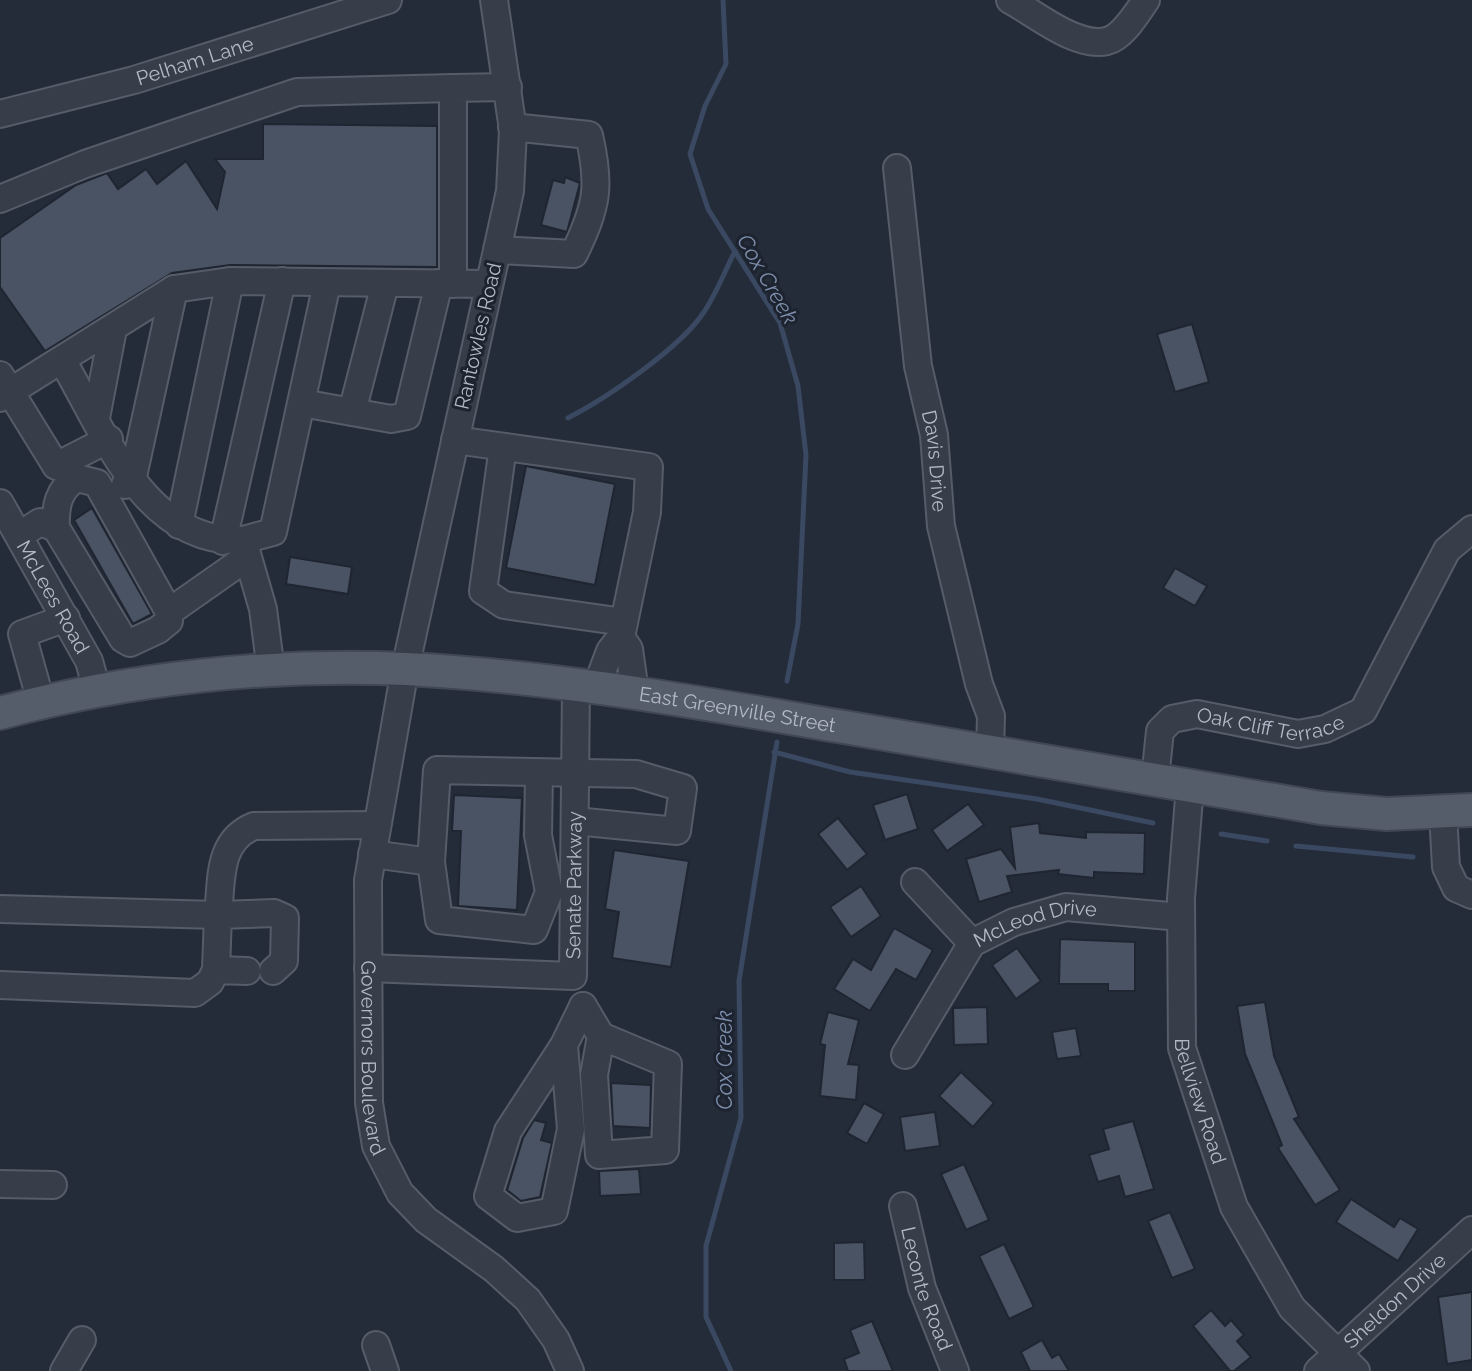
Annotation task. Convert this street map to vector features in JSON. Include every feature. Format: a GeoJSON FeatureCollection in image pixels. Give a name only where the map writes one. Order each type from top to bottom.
{"type":"FeatureCollection","features":[{"type":"Feature","properties":{"kind":"main road","name":"East Greenville Street"},"geometry":{"type":"LineString","coordinates":[[0,713],[41,702],[177,680],[271,671],[405,669],[635,692],[1321,808],[1387,814],[1458,811]]}},
{"type":"Feature","properties":{"kind":"street","name":"Pelham Lane"},"geometry":{"type":"LineString","coordinates":[[0,114],[134,80],[318,11],[388,0]]}},
{"type":"Feature","properties":{"kind":"street","name":"Rantowles Road"},"geometry":{"type":"LineString","coordinates":[[405,669],[510,191],[512,127],[494,0]]}},
{"type":"Feature","properties":{"kind":"street"},"geometry":{"type":"LineString","coordinates":[[1010,0],[1082,40],[1108,41],[1123,31],[1146,0]]}},
{"type":"Feature","properties":{"kind":"street"},"geometry":{"type":"LineString","coordinates":[[0,199],[85,164],[297,92],[508,87]]}},
{"type":"Feature","properties":{"kind":"street"},"geometry":{"type":"LineString","coordinates":[[302,403],[391,419],[407,416],[446,284],[453,88]]}},
{"type":"Feature","properties":{"kind":"street"},"geometry":{"type":"LineString","coordinates":[[497,250],[574,254],[597,194],[597,170],[589,135],[512,127]]}},
{"type":"Feature","properties":{"kind":"street","name":"Davis Drive"},"geometry":{"type":"LineString","coordinates":[[897,168],[918,366],[934,435],[941,526],[967,638],[991,716],[990,751]]}},
{"type":"Feature","properties":{"kind":"street"},"geometry":{"type":"LineString","coordinates":[[113,329],[102,428],[56,466],[3,388],[62,360],[174,289],[230,281],[489,284]]}},
{"type":"Feature","properties":{"kind":"street"},"geometry":{"type":"LineString","coordinates":[[179,525],[230,281]]}},
{"type":"Feature","properties":{"kind":"street"},"geometry":{"type":"LineString","coordinates":[[271,671],[263,609],[237,546],[282,281]]}},
{"type":"Feature","properties":{"kind":"street"},"geometry":{"type":"LineString","coordinates":[[169,612],[237,546],[273,532],[327,283]]}},
{"type":"Feature","properties":{"kind":"street"},"geometry":{"type":"LineString","coordinates":[[352,412],[385,284]]}},
{"type":"Feature","properties":{"kind":"street"},"geometry":{"type":"LineString","coordinates":[[132,481],[174,289]]}},
{"type":"Feature","properties":{"kind":"street"},"geometry":{"type":"LineString","coordinates":[[62,360],[132,481],[168,519],[197,535],[237,546]]}},
{"type":"Feature","properties":{"kind":"street"},"geometry":{"type":"LineString","coordinates":[[455,440],[649,467],[647,512],[623,629],[635,692]]}},
{"type":"Feature","properties":{"kind":"street"},"geometry":{"type":"LineString","coordinates":[[503,447],[483,591],[504,605],[623,629]]}},
{"type":"Feature","properties":{"kind":"street"},"geometry":{"type":"LineString","coordinates":[[77,478],[88,478],[97,483],[104,495],[169,612],[169,621],[158,630],[130,643],[123,639],[56,528],[55,508],[68,484],[77,478]]}},
{"type":"Feature","properties":{"kind":"street"},"geometry":{"type":"LineString","coordinates":[[104,495],[132,481]]}},
{"type":"Feature","properties":{"kind":"street","name":"McLees Road"},"geometry":{"type":"LineString","coordinates":[[0,503],[11,529],[89,661],[98,693]]}},
{"type":"Feature","properties":{"kind":"street"},"geometry":{"type":"LineString","coordinates":[[11,529],[40,522],[56,528]]}},
{"type":"Feature","properties":{"kind":"street","name":"Oak Cliff Terrace"},"geometry":{"type":"LineString","coordinates":[[1155,779],[1160,731],[1172,719],[1197,714],[1298,734],[1325,729],[1363,711],[1447,550],[1472,529]]}},
{"type":"Feature","properties":{"kind":"street"},"geometry":{"type":"LineString","coordinates":[[41,702],[11,636],[66,618]]}},
{"type":"Feature","properties":{"kind":"street","name":"Senate Parkway"},"geometry":{"type":"LineString","coordinates":[[368,968],[573,976],[574,772],[586,687],[623,629]]}},
{"type":"Feature","properties":{"kind":"street","name":"Governors Boulevard"},"geometry":{"type":"LineString","coordinates":[[405,669],[368,880],[369,1103],[376,1146],[400,1193],[426,1220],[494,1269],[528,1300],[556,1340],[570,1371]]}},
{"type":"Feature","properties":{"kind":"street"},"geometry":{"type":"LineString","coordinates":[[539,774],[538,835],[549,892],[534,930],[439,920],[431,862],[437,770],[636,774],[683,788],[677,831],[575,821]]}},
{"type":"Feature","properties":{"kind":"street","name":"Bellview Road"},"geometry":{"type":"LineString","coordinates":[[1190,786],[1181,917],[1182,1048],[1234,1207],[1292,1308],[1346,1362]]}},
{"type":"Feature","properties":{"kind":"street"},"geometry":{"type":"LineString","coordinates":[[1458,811],[1446,867],[1456,888],[1472,895]]}},
{"type":"Feature","properties":{"kind":"street"},"geometry":{"type":"LineString","coordinates":[[0,985],[195,993],[210,982],[216,970],[218,915],[226,848],[239,832],[254,826],[377,825]]}},
{"type":"Feature","properties":{"kind":"street"},"geometry":{"type":"LineString","coordinates":[[372,854],[431,862]]}},
{"type":"Feature","properties":{"kind":"street"},"geometry":{"type":"LineString","coordinates":[[915,882],[972,943]]}},
{"type":"Feature","properties":{"kind":"street","name":"McLeod Drive"},"geometry":{"type":"LineString","coordinates":[[905,1055],[972,943],[1014,922],[1066,907],[1181,917]]}},
{"type":"Feature","properties":{"kind":"street"},"geometry":{"type":"LineString","coordinates":[[0,909],[281,914],[285,918],[284,961],[273,971]]}},
{"type":"Feature","properties":{"kind":"street"},"geometry":{"type":"LineString","coordinates":[[216,970],[247,971]]}},
{"type":"Feature","properties":{"kind":"street"},"geometry":{"type":"LineString","coordinates":[[564,1045],[571,1129],[554,1211],[517,1218],[488,1196],[508,1131],[564,1045],[583,1006],[601,1036],[668,1064],[665,1150],[599,1155],[594,1075],[601,1036]]}},
{"type":"Feature","properties":{"kind":"street"},"geometry":{"type":"LineString","coordinates":[[0,1184],[53,1185]]}},
{"type":"Feature","properties":{"kind":"street","name":"Leconte Road"},"geometry":{"type":"LineString","coordinates":[[903,1206],[922,1288],[955,1371]]}},
{"type":"Feature","properties":{"kind":"street","name":"Sheldon Drive"},"geometry":{"type":"LineString","coordinates":[[1318,1371],[1346,1362],[1472,1230]]}},
{"type":"Feature","properties":{"kind":"street"},"geometry":{"type":"LineString","coordinates":[[64,1371],[82,1340]]}},
{"type":"Feature","properties":{"kind":"street"},"geometry":{"type":"LineString","coordinates":[[376,1345],[385,1371]]}},
{"type":"Feature","properties":{"kind":"building"},"geometry":{"type":"Polygon","coordinates":[[[263,124],[437,126],[437,267],[230,265],[172,273],[45,351],[0,287],[0,238],[76,185],[107,173],[118,189],[146,169],[157,184],[186,161],[217,209],[225,172],[215,159],[263,159],[263,124]]]}},
{"type":"Feature","properties":{"kind":"building"},"geometry":{"type":"Polygon","coordinates":[[[565,177],[580,183],[567,232],[541,225],[553,180],[564,183],[565,177]]]}},
{"type":"Feature","properties":{"kind":"building"},"geometry":{"type":"Polygon","coordinates":[[[1192,324],[1209,382],[1175,392],[1157,334],[1192,324]]]}},
{"type":"Feature","properties":{"kind":"building"},"geometry":{"type":"Polygon","coordinates":[[[526,466],[615,484],[595,585],[506,568],[526,466]]]}},
{"type":"Feature","properties":{"kind":"building"},"geometry":{"type":"Polygon","coordinates":[[[92,508],[152,614],[133,624],[74,520],[92,508]]]}},
{"type":"Feature","properties":{"kind":"building"},"geometry":{"type":"Polygon","coordinates":[[[290,557],[352,567],[348,594],[286,584],[290,557]]]}},
{"type":"Feature","properties":{"kind":"building"},"geometry":{"type":"Polygon","coordinates":[[[1175,568],[1207,586],[1195,606],[1163,588],[1175,568]]]}},
{"type":"Feature","properties":{"kind":"building"},"geometry":{"type":"Polygon","coordinates":[[[907,794],[918,829],[885,840],[873,805],[907,794]]]}},
{"type":"Feature","properties":{"kind":"building"},"geometry":{"type":"Polygon","coordinates":[[[454,795],[522,798],[517,910],[458,906],[461,831],[452,831],[454,795]]]}},
{"type":"Feature","properties":{"kind":"building"},"geometry":{"type":"Polygon","coordinates":[[[968,804],[984,825],[947,851],[932,830],[968,804]]]}},
{"type":"Feature","properties":{"kind":"building"},"geometry":{"type":"Polygon","coordinates":[[[838,818],[867,854],[847,870],[818,834],[838,818]]]}},
{"type":"Feature","properties":{"kind":"building"},"geometry":{"type":"Polygon","coordinates":[[[1039,823],[1040,833],[1086,838],[1086,832],[1145,833],[1144,874],[1094,872],[1094,878],[1058,874],[1059,870],[1007,876],[1012,892],[979,902],[966,859],[1001,849],[1015,868],[1010,827],[1039,823]]]}},
{"type":"Feature","properties":{"kind":"building"},"geometry":{"type":"Polygon","coordinates":[[[614,850],[689,861],[671,967],[612,958],[619,912],[605,909],[614,850]]]}},
{"type":"Feature","properties":{"kind":"building"},"geometry":{"type":"Polygon","coordinates":[[[861,886],[881,916],[851,937],[830,907],[861,886]]]}},
{"type":"Feature","properties":{"kind":"building"},"geometry":{"type":"Polygon","coordinates":[[[894,928],[933,950],[916,980],[896,969],[870,1011],[834,989],[853,959],[871,970],[894,928]]]}},
{"type":"Feature","properties":{"kind":"building"},"geometry":{"type":"Polygon","coordinates":[[[1060,939],[1135,942],[1135,991],[1108,991],[1108,984],[1059,984],[1060,939]]]}},
{"type":"Feature","properties":{"kind":"building"},"geometry":{"type":"Polygon","coordinates":[[[1017,948],[1041,981],[1016,999],[992,965],[1017,948]]]}},
{"type":"Feature","properties":{"kind":"building"},"geometry":{"type":"Polygon","coordinates":[[[1265,1002],[1274,1056],[1299,1117],[1294,1119],[1340,1190],[1315,1205],[1278,1148],[1282,1145],[1245,1054],[1237,1006],[1265,1002]]]}},
{"type":"Feature","properties":{"kind":"building"},"geometry":{"type":"Polygon","coordinates":[[[987,1007],[988,1044],[954,1045],[953,1008],[987,1007]]]}},
{"type":"Feature","properties":{"kind":"building"},"geometry":{"type":"Polygon","coordinates":[[[828,1012],[859,1020],[848,1064],[859,1065],[856,1100],[820,1096],[825,1045],[820,1044],[828,1012]]]}},
{"type":"Feature","properties":{"kind":"building"},"geometry":{"type":"Polygon","coordinates":[[[1076,1028],[1081,1056],[1057,1059],[1052,1032],[1076,1028]]]}},
{"type":"Feature","properties":{"kind":"building"},"geometry":{"type":"Polygon","coordinates":[[[961,1072],[994,1103],[973,1127],[939,1096],[961,1072]]]}},
{"type":"Feature","properties":{"kind":"building"},"geometry":{"type":"Polygon","coordinates":[[[611,1083],[651,1085],[650,1128],[613,1126],[611,1083]]]}},
{"type":"Feature","properties":{"kind":"building"},"geometry":{"type":"Polygon","coordinates":[[[864,1103],[884,1114],[867,1144],[847,1133],[864,1103]]]}},
{"type":"Feature","properties":{"kind":"building"},"geometry":{"type":"Polygon","coordinates":[[[935,1112],[940,1146],[905,1151],[900,1117],[935,1112]]]}},
{"type":"Feature","properties":{"kind":"building"},"geometry":{"type":"Polygon","coordinates":[[[534,1120],[546,1123],[541,1140],[552,1143],[540,1197],[521,1201],[507,1190],[523,1138],[534,1120]]]}},
{"type":"Feature","properties":{"kind":"building"},"geometry":{"type":"Polygon","coordinates":[[[1133,1121],[1154,1189],[1125,1197],[1119,1176],[1098,1182],[1089,1155],[1109,1149],[1103,1129],[1133,1121]]]}},
{"type":"Feature","properties":{"kind":"building"},"geometry":{"type":"Polygon","coordinates":[[[964,1164],[989,1220],[966,1230],[941,1174],[964,1164]]]}},
{"type":"Feature","properties":{"kind":"building"},"geometry":{"type":"Polygon","coordinates":[[[639,1169],[641,1194],[600,1196],[599,1171],[639,1169]]]}},
{"type":"Feature","properties":{"kind":"building"},"geometry":{"type":"Polygon","coordinates":[[[1351,1199],[1394,1227],[1400,1218],[1418,1229],[1398,1261],[1336,1222],[1351,1199]]]}},
{"type":"Feature","properties":{"kind":"building"},"geometry":{"type":"Polygon","coordinates":[[[1170,1212],[1195,1269],[1172,1278],[1148,1221],[1170,1212]]]}},
{"type":"Feature","properties":{"kind":"building"},"geometry":{"type":"Polygon","coordinates":[[[864,1242],[865,1280],[834,1280],[834,1243],[864,1242]]]}},
{"type":"Feature","properties":{"kind":"building"},"geometry":{"type":"Polygon","coordinates":[[[1004,1244],[1034,1307],[1009,1319],[979,1256],[1004,1244]]]}},
{"type":"Feature","properties":{"kind":"building"},"geometry":{"type":"Polygon","coordinates":[[[1472,1292],[1472,1360],[1447,1364],[1438,1297],[1472,1292]]]}},
{"type":"Feature","properties":{"kind":"building"},"geometry":{"type":"Polygon","coordinates":[[[1211,1310],[1225,1326],[1231,1320],[1244,1335],[1237,1341],[1251,1357],[1234,1371],[1230,1371],[1193,1326],[1211,1310]]]}},
{"type":"Feature","properties":{"kind":"building"},"geometry":{"type":"Polygon","coordinates":[[[872,1321],[893,1371],[848,1371],[844,1359],[859,1353],[850,1330],[872,1321]]]}},
{"type":"Feature","properties":{"kind":"building"},"geometry":{"type":"Polygon","coordinates":[[[1042,1340],[1052,1358],[1059,1354],[1069,1371],[1030,1371],[1021,1352],[1042,1340]]]}},
{"type":"Feature","properties":{"kind":"waterway","name":"Cox Creek"},"geometry":{"type":"LineString","coordinates":[[723,0],[726,64],[705,106],[690,154],[708,209],[780,323],[798,386],[806,455],[798,624],[787,681]]}},
{"type":"Feature","properties":{"kind":"waterway"},"geometry":{"type":"LineString","coordinates":[[568,418],[622,385],[678,341],[704,312],[735,251]]}},
{"type":"Feature","properties":{"kind":"waterway","name":"Cox Creek"},"geometry":{"type":"LineString","coordinates":[[731,1371],[706,1317],[706,1246],[741,1118],[739,981],[777,742]]}},
{"type":"Feature","properties":{"kind":"waterway"},"geometry":{"type":"LineString","coordinates":[[774,752],[850,772],[1037,799],[1153,823]]}},
{"type":"Feature","properties":{"kind":"waterway"},"geometry":{"type":"LineString","coordinates":[[1221,834],[1267,841]]}},
{"type":"Feature","properties":{"kind":"waterway"},"geometry":{"type":"LineString","coordinates":[[1296,846],[1413,857]]}}]}
